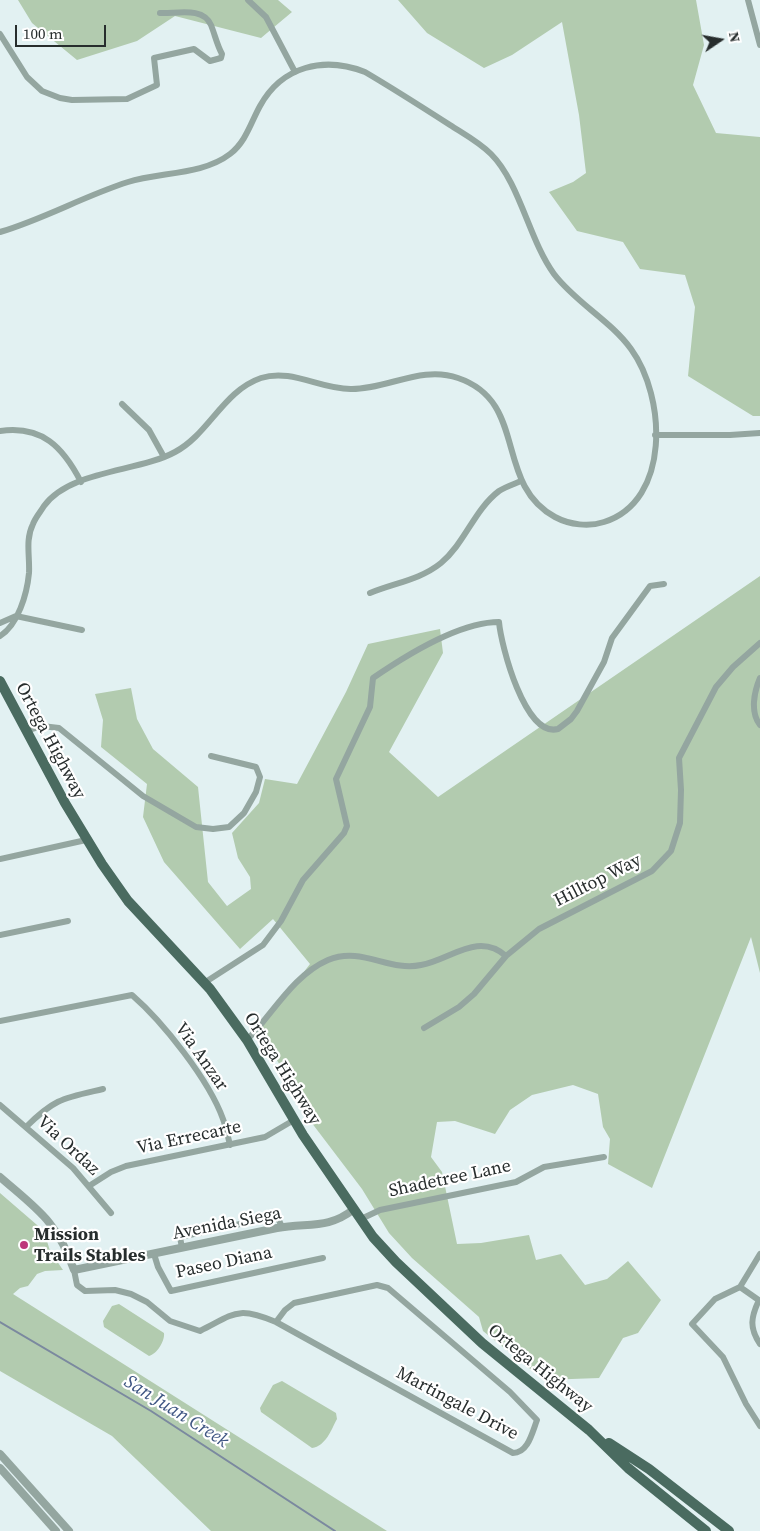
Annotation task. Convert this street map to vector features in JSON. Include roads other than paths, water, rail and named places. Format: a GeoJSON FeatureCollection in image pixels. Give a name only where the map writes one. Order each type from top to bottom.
{"type":"FeatureCollection","features":[{"type":"Feature","properties":{"kind":"main road","name":"Ortega Highway"},"geometry":{"type":"LineString","coordinates":[[0,681],[86,840],[128,902],[204,983],[247,1040],[294,1120],[361,1219],[396,1262],[448,1312],[516,1372],[589,1430],[648,1469],[729,1531]]}},
{"type":"Feature","properties":{"kind":"main road","name":"Ortega Highway"},"geometry":{"type":"LineString","coordinates":[[589,1430],[628,1468],[706,1531]]}},
{"type":"Feature","properties":{"kind":"street"},"geometry":{"type":"LineString","coordinates":[[248,0],[266,17],[295,72]]}},
{"type":"Feature","properties":{"kind":"street"},"geometry":{"type":"LineString","coordinates":[[748,0],[760,45]]}},
{"type":"Feature","properties":{"kind":"street"},"geometry":{"type":"LineString","coordinates":[[0,34],[26,78],[42,91],[72,100],[127,99],[158,85],[154,58],[194,49],[198,50],[210,61],[221,58],[222,54],[211,26],[204,16],[193,13],[160,13]]}},
{"type":"Feature","properties":{"kind":"street"},"geometry":{"type":"LineString","coordinates":[[0,232],[130,182],[216,162],[230,154],[241,143],[269,92],[295,72],[319,63],[341,64],[365,72],[474,141],[494,157],[510,183],[536,242],[554,273],[620,336],[640,364],[652,402],[655,435],[651,477],[642,496],[630,509],[608,521],[595,524],[580,524],[562,521],[537,504],[520,481],[507,431],[497,408],[484,393],[462,379],[439,374],[426,374],[374,387],[352,390],[332,388],[283,376],[261,378],[239,390],[197,436],[177,451],[164,457],[105,472],[62,490],[48,501],[32,525],[27,549],[29,572],[25,596],[10,630],[0,636]]}},
{"type":"Feature","properties":{"kind":"street"},"geometry":{"type":"LineString","coordinates":[[122,404],[149,430],[164,457]]}},
{"type":"Feature","properties":{"kind":"street"},"geometry":{"type":"LineString","coordinates":[[0,431],[22,430],[35,432],[69,459],[81,482]]}},
{"type":"Feature","properties":{"kind":"street"},"geometry":{"type":"LineString","coordinates":[[655,435],[760,433]]}},
{"type":"Feature","properties":{"kind":"street"},"geometry":{"type":"LineString","coordinates":[[370,593],[423,576],[437,566],[461,541],[477,514],[499,491],[520,481]]}},
{"type":"Feature","properties":{"kind":"street"},"geometry":{"type":"LineString","coordinates":[[204,983],[254,951],[271,937],[303,880],[344,833],[347,826],[336,779],[370,707],[373,678],[416,650],[464,628],[499,622],[508,663],[530,714],[545,728],[558,729],[577,712],[604,662],[614,634],[650,586],[664,584]]}},
{"type":"Feature","properties":{"kind":"street"},"geometry":{"type":"LineString","coordinates":[[0,623],[16,616],[82,630]]}},
{"type":"Feature","properties":{"kind":"street","name":"Hilltop Way"},"geometry":{"type":"LineString","coordinates":[[424,1028],[459,1007],[474,994],[506,956],[539,928],[603,894],[652,871],[671,850],[680,823],[681,790],[679,758],[716,687],[733,667],[760,643]]}},
{"type":"Feature","properties":{"kind":"street"},"geometry":{"type":"LineString","coordinates":[[760,678],[754,706],[755,715],[760,724]]}},
{"type":"Feature","properties":{"kind":"street"},"geometry":{"type":"LineString","coordinates":[[28,730],[42,726],[59,728],[143,796],[196,827],[207,829],[229,826],[244,813],[256,792],[260,777],[256,768],[211,756]]}},
{"type":"Feature","properties":{"kind":"street"},"geometry":{"type":"LineString","coordinates":[[0,859],[86,840]]}},
{"type":"Feature","properties":{"kind":"street"},"geometry":{"type":"LineString","coordinates":[[0,935],[68,921]]}},
{"type":"Feature","properties":{"kind":"street"},"geometry":{"type":"LineString","coordinates":[[247,1040],[310,971],[329,960],[363,956],[398,965],[420,966],[463,948],[485,946],[498,950],[506,956]]}},
{"type":"Feature","properties":{"kind":"street","name":"Via Anzar"},"geometry":{"type":"LineString","coordinates":[[0,1021],[132,995],[144,1005],[186,1056],[223,1118],[230,1145]]}},
{"type":"Feature","properties":{"kind":"street"},"geometry":{"type":"LineString","coordinates":[[26,1127],[55,1102],[103,1090]]}},
{"type":"Feature","properties":{"kind":"street","name":"Via Ordaz"},"geometry":{"type":"LineString","coordinates":[[0,1105],[73,1168],[111,1213]]}},
{"type":"Feature","properties":{"kind":"street","name":"Via Errecarte"},"geometry":{"type":"LineString","coordinates":[[89,1186],[126,1166],[265,1137],[294,1120]]}},
{"type":"Feature","properties":{"kind":"street","name":"Shadetree Lane"},"geometry":{"type":"LineString","coordinates":[[361,1219],[374,1211],[516,1182],[544,1167],[604,1157]]}},
{"type":"Feature","properties":{"kind":"street"},"geometry":{"type":"LineString","coordinates":[[0,1177],[46,1216],[58,1232],[74,1270]]}},
{"type":"Feature","properties":{"kind":"street","name":"Avenida Siega"},"geometry":{"type":"LineString","coordinates":[[74,1270],[282,1227],[323,1225],[345,1216],[354,1209]]}},
{"type":"Feature","properties":{"kind":"street"},"geometry":{"type":"LineString","coordinates":[[182,1248],[180,1237],[267,1218],[277,1216],[282,1227]]}},
{"type":"Feature","properties":{"kind":"street","name":"Paseo Diana"},"geometry":{"type":"LineString","coordinates":[[154,1254],[158,1268],[172,1291],[323,1258]]}},
{"type":"Feature","properties":{"kind":"street"},"geometry":{"type":"LineString","coordinates":[[760,1254],[740,1287],[715,1299],[692,1324],[723,1357],[746,1404],[760,1426]]}},
{"type":"Feature","properties":{"kind":"street","name":"Martingale Drive"},"geometry":{"type":"LineString","coordinates":[[74,1270],[78,1284],[84,1291],[115,1290],[131,1294],[147,1302],[170,1321],[200,1331],[239,1312],[250,1312],[276,1322],[512,1453],[526,1448],[537,1420],[510,1392],[388,1288],[377,1285],[294,1303],[285,1310],[276,1322]]}},
{"type":"Feature","properties":{"kind":"street"},"geometry":{"type":"LineString","coordinates":[[740,1287],[760,1300],[752,1314],[751,1326],[760,1344]]}},
{"type":"Feature","properties":{"kind":"street"},"geometry":{"type":"LineString","coordinates":[[0,1454],[70,1531]]}},
{"type":"Feature","properties":{"kind":"street"},"geometry":{"type":"LineString","coordinates":[[0,1468],[56,1531]]}},
{"type":"Feature","properties":{"kind":"waterway","name":"San Juan Creek"},"geometry":{"type":"LineString","coordinates":[[0,1322],[151,1411],[335,1531]]}},
{"type":"Feature","properties":{"kind":"place","name":"Mission Trails Stables"},"geometry":{"type":"Point","coordinates":[24,1245]}}]}
